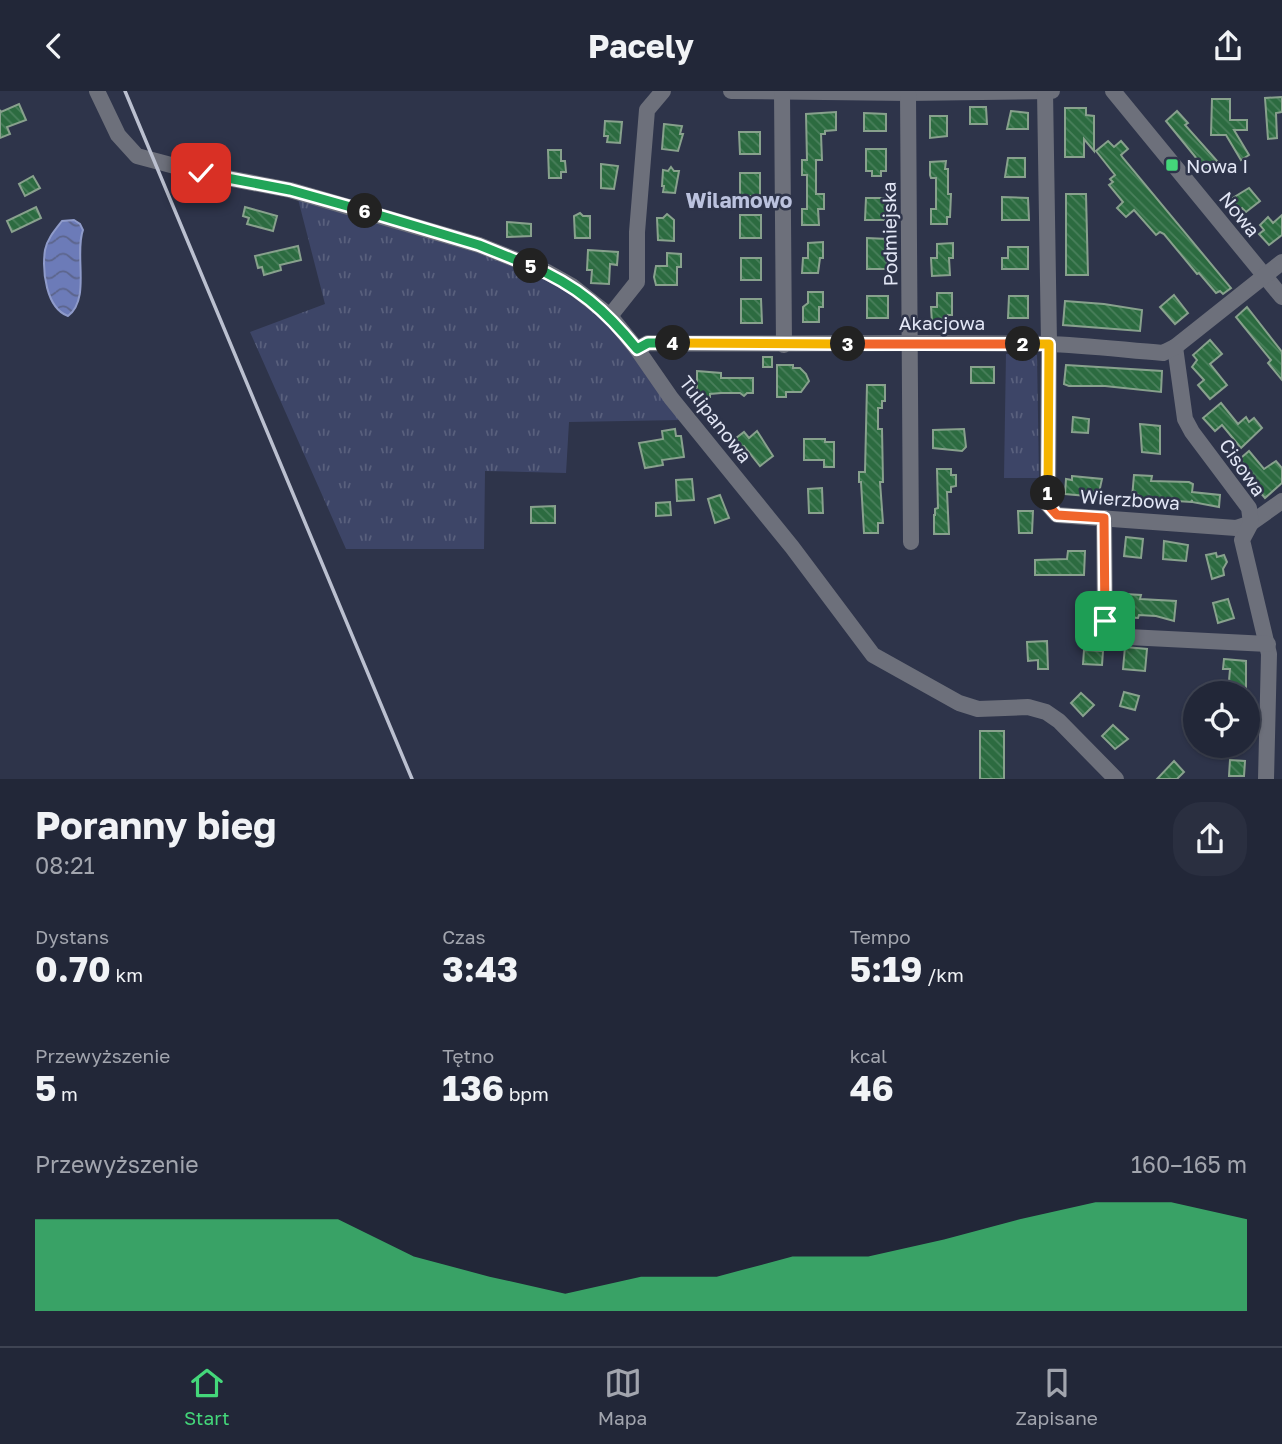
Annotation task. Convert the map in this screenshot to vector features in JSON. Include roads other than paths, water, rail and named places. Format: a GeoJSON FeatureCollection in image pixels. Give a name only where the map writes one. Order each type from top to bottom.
{"type":"FeatureCollection","features":[{"type":"Feature","properties":{"kind":"street","name":"Tulipanowa"},"geometry":{"type":"LineString","coordinates":[[97,91],[118,135],[137,156],[201,173],[290,190],[479,245],[547,272],[572,286],[610,316],[637,349],[671,398],[792,547],[873,655],[968,706],[978,709],[1028,707],[1046,712],[1116,779]]}},
{"type":"Feature","properties":{"kind":"street"},"geometry":{"type":"LineString","coordinates":[[610,316],[637,282],[637,232],[647,110],[663,91]]}},
{"type":"Feature","properties":{"kind":"street"},"geometry":{"type":"LineString","coordinates":[[731,91],[1052,91]]}},
{"type":"Feature","properties":{"kind":"street","name":"Wierzbowa"},"geometry":{"type":"LineString","coordinates":[[1045,91],[1049,344],[1048,505],[1057,515],[1236,528],[1251,523],[1282,502]]}},
{"type":"Feature","properties":{"kind":"street","name":"Nowa"},"geometry":{"type":"LineString","coordinates":[[1113,91],[1282,297]]}},
{"type":"Feature","properties":{"kind":"street"},"geometry":{"type":"LineString","coordinates":[[782,93],[784,345]]}},
{"type":"Feature","properties":{"kind":"street","name":"Podmiejska"},"geometry":{"type":"LineString","coordinates":[[908,93],[911,542]]}},
{"type":"Feature","properties":{"kind":"street"},"geometry":{"type":"LineString","coordinates":[[1175,347],[1282,262]]}},
{"type":"Feature","properties":{"kind":"street","name":"Akacjowa"},"geometry":{"type":"LineString","coordinates":[[637,349],[648,343],[1049,344],[1163,353],[1175,347]]}},
{"type":"Feature","properties":{"kind":"street","name":"Cisowa"},"geometry":{"type":"LineString","coordinates":[[1175,347],[1185,419],[1249,508],[1251,523],[1242,540],[1273,655],[1266,779]]}},
{"type":"Feature","properties":{"kind":"street"},"geometry":{"type":"LineString","coordinates":[[1104,518],[1105,621],[1113,633],[1273,655]]}},
{"type":"Feature","properties":{"kind":"water"},"geometry":{"type":"Polygon","coordinates":[[[74,220],[83,230],[80,288],[79,299],[68,316],[61,312],[50,297],[44,259],[48,242],[62,221],[74,220]]]}},
{"type":"Feature","properties":{"kind":"railway"},"geometry":{"type":"LineString","coordinates":[[125,91],[412,779]]}},
{"type":"Feature","properties":{"kind":"place","name":"Nowa I"},"geometry":{"type":"Point","coordinates":[1172,165]}},
{"type":"Feature","properties":{"kind":"district","name":"Wilamowo"},"geometry":{"type":"Point","coordinates":[739,200]}}]}
